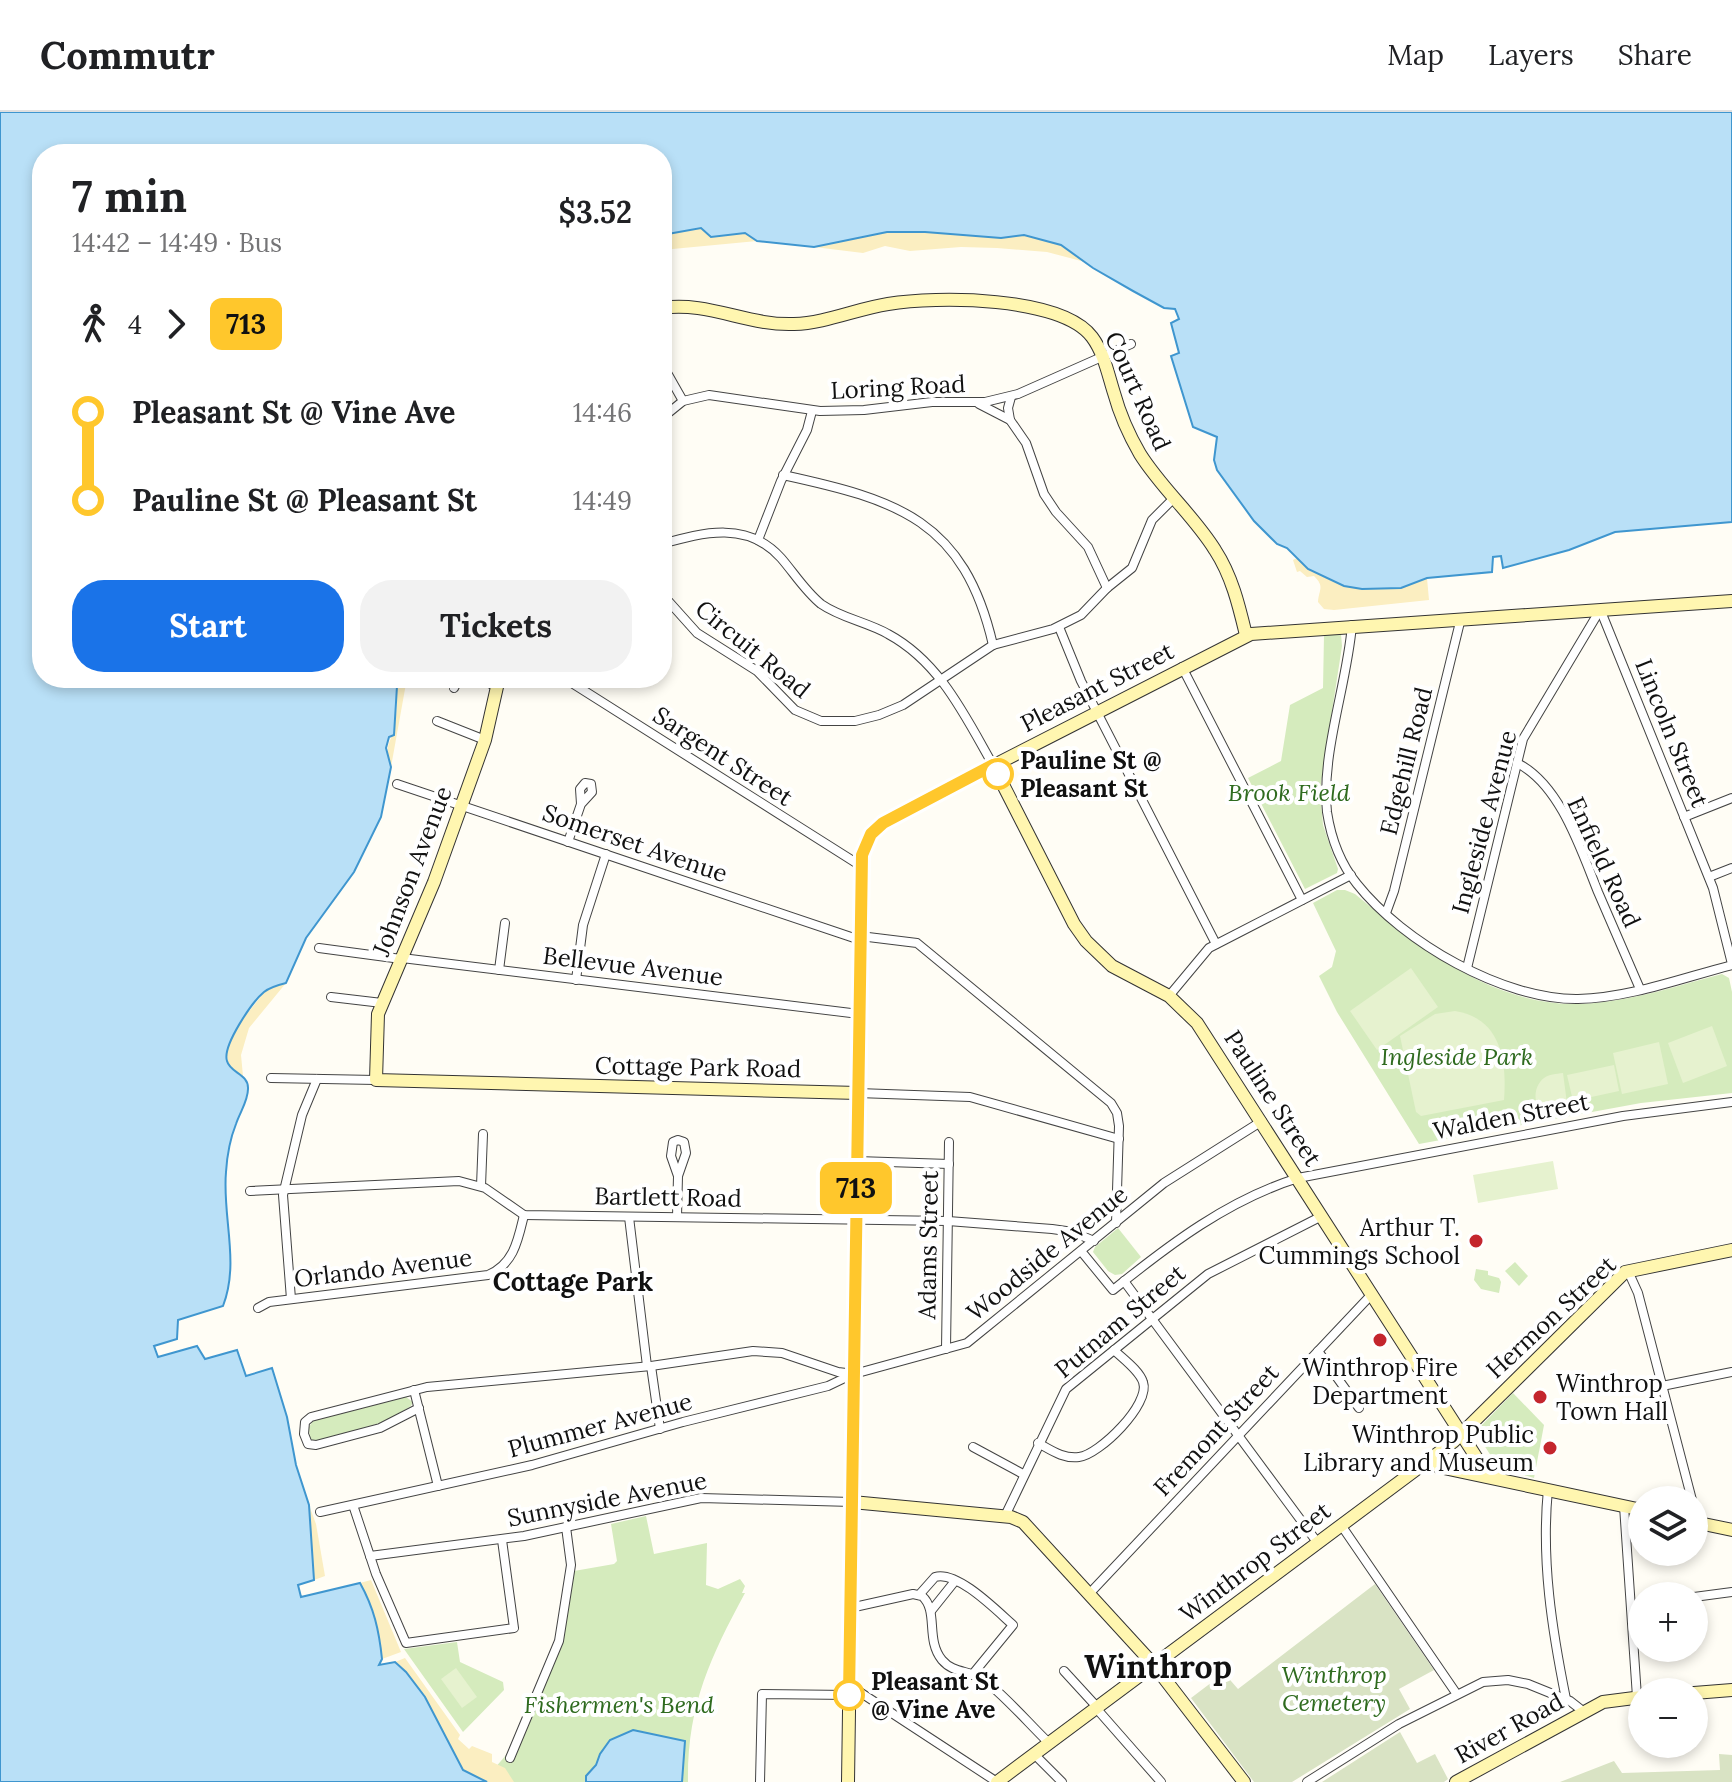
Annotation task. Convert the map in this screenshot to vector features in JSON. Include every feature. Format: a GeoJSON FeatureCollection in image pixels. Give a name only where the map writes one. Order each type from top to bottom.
{"type":"FeatureCollection","features":[{"type":"Feature","properties":{"kind":"main road","name":"Court Road"},"geometry":{"type":"LineString","coordinates":[[672,308],[699,307],[757,321],[789,324],[813,323],[900,302],[928,300],[995,303],[1069,318],[1091,336],[1103,356],[1132,439],[1155,477],[1209,540],[1221,559],[1246,635]]}},
{"type":"Feature","properties":{"kind":"main road","name":"Pleasant Street"},"geometry":{"type":"LineString","coordinates":[[848,1782],[861,866],[864,846],[879,826],[1246,635],[1265,631],[1732,601]]}},
{"type":"Feature","properties":{"kind":"main road","name":"Johnson Avenue"},"geometry":{"type":"LineString","coordinates":[[376,1080],[377,1019],[431,890],[485,740],[497,688]]}},
{"type":"Feature","properties":{"kind":"main road","name":"Pauline Street"},"geometry":{"type":"LineString","coordinates":[[993,765],[1082,937],[1112,966],[1169,996],[1201,1027],[1461,1434],[1485,1470],[1499,1478]]}},
{"type":"Feature","properties":{"kind":"main road","name":"Cottage Park Road"},"geometry":{"type":"LineString","coordinates":[[376,1080],[858,1093]]}},
{"type":"Feature","properties":{"kind":"main road","name":"Hermon Street"},"geometry":{"type":"LineString","coordinates":[[1461,1434],[1628,1271],[1732,1250]]}},
{"type":"Feature","properties":{"kind":"main road","name":"Winthrop Street"},"geometry":{"type":"LineString","coordinates":[[997,1782],[1461,1434]]}},
{"type":"Feature","properties":{"kind":"main road"},"geometry":{"type":"LineString","coordinates":[[1428,1460],[1439,1467],[1628,1507]]}},
{"type":"Feature","properties":{"kind":"main road"},"geometry":{"type":"LineString","coordinates":[[852,1502],[1017,1519],[1028,1527],[1154,1665],[1244,1782]]}},
{"type":"Feature","properties":{"kind":"main road"},"geometry":{"type":"LineString","coordinates":[[1708,1525],[1732,1530]]}},
{"type":"Feature","properties":{"kind":"main road"},"geometry":{"type":"LineString","coordinates":[[1708,1692],[1732,1690]]}},
{"type":"Feature","properties":{"kind":"main road","name":"River Road"},"geometry":{"type":"LineString","coordinates":[[1456,1782],[1608,1700],[1628,1698]]}},
{"type":"Feature","properties":{"kind":"street","name":"Loring Road"},"geometry":{"type":"LineString","coordinates":[[683,401],[699,396],[719,396],[812,411],[864,410],[932,402],[977,403],[1011,397],[1131,344]]}},
{"type":"Feature","properties":{"kind":"street"},"geometry":{"type":"LineString","coordinates":[[672,382],[683,401],[672,410]]}},
{"type":"Feature","properties":{"kind":"street"},"geometry":{"type":"LineString","coordinates":[[1011,397],[1008,408],[1010,420],[1026,443],[1046,499],[1088,547],[1107,588]]}},
{"type":"Feature","properties":{"kind":"street"},"geometry":{"type":"LineString","coordinates":[[977,403],[1010,420]]}},
{"type":"Feature","properties":{"kind":"street"},"geometry":{"type":"LineString","coordinates":[[758,540],[783,475],[807,430],[812,411]]}},
{"type":"Feature","properties":{"kind":"street"},"geometry":{"type":"LineString","coordinates":[[783,475],[832,485],[878,500],[930,527],[953,551],[970,576],[984,608],[993,645]]}},
{"type":"Feature","properties":{"kind":"street","name":"Circuit Road"},"geometry":{"type":"LineString","coordinates":[[672,605],[697,633],[757,671],[791,707],[815,720],[849,722],[903,705],[993,645],[1059,627],[1085,612],[1107,588],[1132,568],[1152,520],[1173,499]]}},
{"type":"Feature","properties":{"kind":"street"},"geometry":{"type":"LineString","coordinates":[[672,541],[718,531],[758,540],[780,557],[820,602],[900,641],[941,679],[993,765]]}},
{"type":"Feature","properties":{"kind":"street","name":"Ingleside Avenue"},"geometry":{"type":"LineString","coordinates":[[1467,968],[1528,728],[1600,609]]}},
{"type":"Feature","properties":{"kind":"street","name":"Lincoln Street"},"geometry":{"type":"LineString","coordinates":[[1600,609],[1709,877],[1732,964]]}},
{"type":"Feature","properties":{"kind":"street","name":"Edgehill Road"},"geometry":{"type":"LineString","coordinates":[[1386,913],[1461,618]]}},
{"type":"Feature","properties":{"kind":"street"},"geometry":{"type":"LineString","coordinates":[[1352,625],[1326,790],[1332,836],[1351,875],[1386,913],[1431,947],[1467,968],[1507,985],[1562,998],[1605,996],[1732,964]]}},
{"type":"Feature","properties":{"kind":"street"},"geometry":{"type":"LineString","coordinates":[[1059,627],[1081,681],[1216,944]]}},
{"type":"Feature","properties":{"kind":"street"},"geometry":{"type":"LineString","coordinates":[[1182,667],[1302,900]]}},
{"type":"Feature","properties":{"kind":"street","name":"Sargent Street"},"geometry":{"type":"LineString","coordinates":[[580,688],[847,860],[861,866]]}},
{"type":"Feature","properties":{"kind":"street"},"geometry":{"type":"LineString","coordinates":[[437,721],[485,740]]}},
{"type":"Feature","properties":{"kind":"street","name":"Enfield Road"},"geometry":{"type":"LineString","coordinates":[[1517,763],[1545,788],[1565,815],[1640,989]]}},
{"type":"Feature","properties":{"kind":"street","name":"Somerset Avenue"},"geometry":{"type":"LineString","coordinates":[[397,784],[860,938],[917,943],[1111,1103],[1118,1118],[1119,1139],[1116,1223]]}},
{"type":"Feature","properties":{"kind":"street"},"geometry":{"type":"LineString","coordinates":[[1684,817],[1732,798]]}},
{"type":"Feature","properties":{"kind":"street"},"geometry":{"type":"LineString","coordinates":[[568,842],[581,804]]}},
{"type":"Feature","properties":{"kind":"street"},"geometry":{"type":"LineString","coordinates":[[576,980],[585,919],[606,854]]}},
{"type":"Feature","properties":{"kind":"street"},"geometry":{"type":"LineString","coordinates":[[1709,877],[1732,868]]}},
{"type":"Feature","properties":{"kind":"street"},"geometry":{"type":"LineString","coordinates":[[1169,996],[1205,951],[1351,875]]}},
{"type":"Feature","properties":{"kind":"street"},"geometry":{"type":"LineString","coordinates":[[499,970],[505,923]]}},
{"type":"Feature","properties":{"kind":"street","name":"Bellevue Avenue"},"geometry":{"type":"LineString","coordinates":[[319,948],[859,1014]]}},
{"type":"Feature","properties":{"kind":"street"},"geometry":{"type":"LineString","coordinates":[[331,997],[382,1003]]}},
{"type":"Feature","properties":{"kind":"street","name":"Cottage Park Road"},"geometry":{"type":"LineString","coordinates":[[271,1078],[376,1080]]}},
{"type":"Feature","properties":{"kind":"street"},"geometry":{"type":"LineString","coordinates":[[291,1299],[283,1200],[302,1115],[317,1079]]}},
{"type":"Feature","properties":{"kind":"street","name":"Cottage Park Road"},"geometry":{"type":"LineString","coordinates":[[858,1093],[970,1097],[1119,1139]]}},
{"type":"Feature","properties":{"kind":"street","name":"Walden Street"},"geometry":{"type":"LineString","coordinates":[[1081,1251],[1113,1290],[1200,1225],[1255,1195],[1298,1178],[1623,1116],[1732,1102]]}},
{"type":"Feature","properties":{"kind":"street","name":"Woodside Avenue"},"geometry":{"type":"LineString","coordinates":[[419,1408],[375,1429],[316,1445],[308,1444],[305,1437],[304,1425],[311,1417],[414,1390],[649,1366],[769,1350],[840,1373],[854,1374],[967,1343],[1180,1172],[1262,1121]]}},
{"type":"Feature","properties":{"kind":"street"},"geometry":{"type":"LineString","coordinates":[[481,1186],[483,1134]]}},
{"type":"Feature","properties":{"kind":"street","name":"Adams Street"},"geometry":{"type":"LineString","coordinates":[[946,1349],[949,1142]]}},
{"type":"Feature","properties":{"kind":"street"},"geometry":{"type":"LineString","coordinates":[[857,1161],[949,1164]]}},
{"type":"Feature","properties":{"kind":"street"},"geometry":{"type":"LineString","coordinates":[[677,1217],[678,1176]]}},
{"type":"Feature","properties":{"kind":"street"},"geometry":{"type":"LineString","coordinates":[[250,1191],[454,1181],[481,1186],[524,1215]]}},
{"type":"Feature","properties":{"kind":"street","name":"Bartlett Road"},"geometry":{"type":"LineString","coordinates":[[524,1215],[948,1221],[1052,1229],[1073,1232],[1094,1241]]}},
{"type":"Feature","properties":{"kind":"street","name":"Orlando Avenue"},"geometry":{"type":"LineString","coordinates":[[258,1308],[269,1302],[488,1275],[500,1269],[513,1254],[524,1215]]}},
{"type":"Feature","properties":{"kind":"street","name":"Putnam Street"},"geometry":{"type":"LineString","coordinates":[[1005,1516],[1064,1392],[1216,1269],[1322,1216]]}},
{"type":"Feature","properties":{"kind":"street"},"geometry":{"type":"LineString","coordinates":[[629,1217],[660,1429]]}},
{"type":"Feature","properties":{"kind":"street"},"geometry":{"type":"LineString","coordinates":[[1628,1271],[1638,1293],[1688,1486]]}},
{"type":"Feature","properties":{"kind":"street"},"geometry":{"type":"LineString","coordinates":[[1124,1281],[1317,1542]]}},
{"type":"Feature","properties":{"kind":"street","name":"Fremont Street"},"geometry":{"type":"LineString","coordinates":[[1089,1594],[1372,1294]]}},
{"type":"Feature","properties":{"kind":"street"},"geometry":{"type":"LineString","coordinates":[[1038,1443],[1066,1457],[1087,1455],[1102,1446],[1136,1410],[1144,1397],[1144,1383],[1114,1350]]}},
{"type":"Feature","properties":{"kind":"street"},"geometry":{"type":"LineString","coordinates":[[1318,1351],[1359,1408]]}},
{"type":"Feature","properties":{"kind":"street"},"geometry":{"type":"LineString","coordinates":[[1662,1386],[1732,1372]]}},
{"type":"Feature","properties":{"kind":"street","name":"Plummer Avenue"},"geometry":{"type":"LineString","coordinates":[[320,1512],[532,1465],[831,1385],[854,1374]]}},
{"type":"Feature","properties":{"kind":"street"},"geometry":{"type":"LineString","coordinates":[[414,1390],[438,1486]]}},
{"type":"Feature","properties":{"kind":"street"},"geometry":{"type":"LineString","coordinates":[[973,1447],[1023,1474]]}},
{"type":"Feature","properties":{"kind":"street"},"geometry":{"type":"LineString","coordinates":[[1548,1489],[1545,1529],[1548,1579],[1553,1629],[1566,1699]]}},
{"type":"Feature","properties":{"kind":"street","name":"Sunnyside Avenue"},"geometry":{"type":"LineString","coordinates":[[370,1556],[502,1540],[701,1498],[852,1502]]}},
{"type":"Feature","properties":{"kind":"street"},"geometry":{"type":"LineString","coordinates":[[353,1505],[370,1556],[406,1643],[514,1628],[502,1540]]}},
{"type":"Feature","properties":{"kind":"street"},"geometry":{"type":"LineString","coordinates":[[1624,1506],[1638,1678]]}},
{"type":"Feature","properties":{"kind":"street"},"geometry":{"type":"LineString","coordinates":[[1341,1525],[1456,1693]]}},
{"type":"Feature","properties":{"kind":"street"},"geometry":{"type":"LineString","coordinates":[[510,1758],[559,1643],[571,1565],[566,1527]]}},
{"type":"Feature","properties":{"kind":"street"},"geometry":{"type":"LineString","coordinates":[[850,1608],[919,1595],[937,1576],[955,1581],[985,1600],[1013,1625],[972,1675]]}},
{"type":"Feature","properties":{"kind":"street"},"geometry":{"type":"LineString","coordinates":[[931,1611],[955,1581]]}},
{"type":"Feature","properties":{"kind":"street"},"geometry":{"type":"LineString","coordinates":[[1708,1595],[1732,1592]]}},
{"type":"Feature","properties":{"kind":"street"},"geometry":{"type":"LineString","coordinates":[[919,1595],[928,1602],[933,1643],[940,1657],[954,1670],[985,1681],[1049,1743]]}},
{"type":"Feature","properties":{"kind":"street"},"geometry":{"type":"LineString","coordinates":[[1064,1671],[1161,1782]]}},
{"type":"Feature","properties":{"kind":"street"},"geometry":{"type":"LineString","coordinates":[[1307,1782],[1390,1729],[1483,1682],[1508,1680],[1536,1686],[1566,1699],[1584,1712]]}},
{"type":"Feature","properties":{"kind":"street"},"geometry":{"type":"LineString","coordinates":[[760,1782],[762,1694],[849,1690],[997,1782]]}},
{"type":"Feature","properties":{"kind":"street"},"geometry":{"type":"LineString","coordinates":[[1034,1754],[1062,1782]]}},
{"type":"Feature","properties":{"kind":"green space","name":"Brook Field"},"geometry":{"type":"Polygon","coordinates":[[[1341,634],[1342,646],[1320,790],[1323,825],[1338,869],[1337,873],[1305,889],[1248,778],[1281,761],[1290,705],[1323,688],[1324,635],[1341,634]]]}},
{"type":"Feature","properties":{"kind":"green space","name":"Ingleside Park"},"geometry":{"type":"Polygon","coordinates":[[[1337,890],[1355,894],[1408,936],[1465,973],[1495,988],[1527,998],[1560,1003],[1595,1003],[1659,991],[1722,974],[1729,978],[1732,992],[1732,1093],[1641,1103],[1419,1144],[1337,1012],[1319,976],[1332,967],[1336,951],[1313,903],[1337,890]]]}},
{"type":"Feature","properties":{"kind":"green space"},"geometry":{"type":"Polygon","coordinates":[[[1411,968],[1438,1007],[1377,1050],[1350,1011],[1411,968]]]}},
{"type":"Feature","properties":{"kind":"green space"},"geometry":{"type":"Polygon","coordinates":[[[1455,1011],[1470,1015],[1492,1032],[1502,1057],[1504,1100],[1421,1116],[1416,1112],[1400,1036],[1435,1014],[1455,1011]]]}},
{"type":"Feature","properties":{"kind":"green space"},"geometry":{"type":"Polygon","coordinates":[[[1712,1026],[1727,1066],[1683,1083],[1668,1043],[1712,1026]]]}},
{"type":"Feature","properties":{"kind":"green space"},"geometry":{"type":"Polygon","coordinates":[[[1659,1042],[1668,1084],[1622,1094],[1613,1053],[1659,1042]]]}},
{"type":"Feature","properties":{"kind":"green space"},"geometry":{"type":"Polygon","coordinates":[[[1614,1065],[1619,1091],[1573,1101],[1567,1075],[1614,1065]]]}},
{"type":"Feature","properties":{"kind":"green space"},"geometry":{"type":"Polygon","coordinates":[[[1563,1073],[1568,1111],[1543,1112],[1537,1103],[1537,1087],[1546,1077],[1563,1073]]]}},
{"type":"Feature","properties":{"kind":"green space"},"geometry":{"type":"Polygon","coordinates":[[[1553,1161],[1558,1189],[1478,1203],[1473,1175],[1553,1161]]]}},
{"type":"Feature","properties":{"kind":"green space"},"geometry":{"type":"Polygon","coordinates":[[[1118,1228],[1141,1257],[1122,1274],[1115,1275],[1093,1252],[1118,1228]]]}},
{"type":"Feature","properties":{"kind":"green space"},"geometry":{"type":"Polygon","coordinates":[[[1515,1262],[1528,1276],[1519,1286],[1505,1271],[1515,1262]]]}},
{"type":"Feature","properties":{"kind":"green space"},"geometry":{"type":"Polygon","coordinates":[[[1476,1269],[1488,1271],[1488,1275],[1499,1278],[1499,1293],[1481,1289],[1474,1280],[1476,1269]]]}},
{"type":"Feature","properties":{"kind":"green space","name":"Fishermen's Bend"},"geometry":{"type":"Polygon","coordinates":[[[237,1350],[246,1376],[272,1368],[287,1417],[296,1465],[309,1505],[314,1580],[298,1585],[301,1597],[360,1583],[382,1659],[379,1665],[395,1662],[483,1779],[503,1758],[533,1710],[544,1683],[574,1571],[617,1561],[611,1524],[646,1516],[654,1554],[707,1543],[706,1585],[718,1589],[740,1579],[745,1586],[742,1593],[745,1593],[711,1661],[696,1706],[688,1782],[395,1782],[251,1549],[237,1350]]]}},
{"type":"Feature","properties":{"kind":"green space"},"geometry":{"type":"Polygon","coordinates":[[[1513,1393],[1544,1425],[1534,1478],[1498,1467],[1477,1434],[1479,1428],[1513,1393]]]}},
{"type":"Feature","properties":{"kind":"green space"},"geometry":{"type":"Polygon","coordinates":[[[406,1397],[413,1402],[411,1406],[387,1421],[314,1442],[310,1439],[309,1427],[313,1421],[406,1397]]]}},
{"type":"Feature","properties":{"kind":"green space","name":"Winthrop Cemetery"},"geometry":{"type":"Polygon","coordinates":[[[1375,1584],[1434,1670],[1399,1689],[1410,1709],[1292,1782],[1254,1782],[1191,1698],[1224,1673],[1238,1689],[1375,1584]]]}},
{"type":"Feature","properties":{"kind":"green space"},"geometry":{"type":"Polygon","coordinates":[[[457,1642],[460,1662],[503,1682],[504,1690],[463,1732],[404,1649],[457,1642]]]}},
{"type":"Feature","properties":{"kind":"green space"},"geometry":{"type":"Polygon","coordinates":[[[456,1668],[477,1697],[462,1708],[441,1679],[456,1668]]]}},
{"type":"Feature","properties":{"kind":"green space","name":"Winthrop Cemetery"},"geometry":{"type":"Polygon","coordinates":[[[1400,1732],[1417,1763],[1435,1754],[1448,1779],[1444,1782],[1322,1782],[1400,1732]]]}},
{"type":"Feature","properties":{"kind":"green space"},"geometry":{"type":"Polygon","coordinates":[[[1719,1754],[1732,1755],[1732,1782],[1560,1782],[1614,1761],[1622,1773],[1720,1770],[1719,1754]]]}},
{"type":"Feature","properties":{"kind":"sand"},"geometry":{"type":"Polygon","coordinates":[[[701,228],[717,235],[746,233],[757,241],[672,249],[672,233],[701,228]]]}},
{"type":"Feature","properties":{"kind":"sand"},"geometry":{"type":"Polygon","coordinates":[[[887,232],[1001,238],[1024,235],[1061,245],[1085,262],[1047,252],[997,248],[910,251],[885,246],[863,253],[814,247],[887,232]]]}},
{"type":"Feature","properties":{"kind":"sand"},"geometry":{"type":"Polygon","coordinates":[[[1297,558],[1321,576],[1351,587],[1401,588],[1427,578],[1429,600],[1324,609],[1318,602],[1319,583],[1314,576],[1307,577],[1297,572],[1293,560],[1297,558]]]}},
{"type":"Feature","properties":{"kind":"sand"},"geometry":{"type":"Polygon","coordinates":[[[397,688],[405,688],[391,767],[388,748],[394,731],[397,688]]]}},
{"type":"Feature","properties":{"kind":"sand"},"geometry":{"type":"Polygon","coordinates":[[[286,983],[249,1028],[241,1055],[243,1076],[229,1067],[226,1050],[239,1024],[266,990],[286,983]]]}},
{"type":"Feature","properties":{"kind":"sand"},"geometry":{"type":"Polygon","coordinates":[[[309,1505],[316,1524],[325,1576],[314,1580],[309,1505]]]}},
{"type":"Feature","properties":{"kind":"sand"},"geometry":{"type":"Polygon","coordinates":[[[371,1580],[401,1652],[382,1659],[375,1620],[360,1583],[371,1580]]]}},
{"type":"Feature","properties":{"kind":"sand"},"geometry":{"type":"Polygon","coordinates":[[[405,1658],[460,1735],[458,1739],[469,1749],[472,1746],[492,1754],[492,1762],[505,1768],[514,1782],[487,1782],[463,1770],[438,1722],[395,1662],[405,1658]]]}},
{"type":"Feature","properties":{"kind":"water"},"geometry":{"type":"Polygon","coordinates":[[[0,112],[1732,112],[1732,522],[1615,532],[1569,550],[1503,568],[1501,556],[1493,557],[1492,572],[1427,578],[1401,588],[1362,589],[1344,586],[1308,569],[1287,548],[1277,544],[1254,521],[1217,470],[1214,460],[1217,437],[1193,427],[1171,356],[1179,353],[1171,323],[1179,319],[1175,309],[1164,308],[1133,291],[1061,245],[1024,235],[1001,238],[887,232],[814,247],[757,241],[745,233],[711,237],[701,228],[672,233],[672,144],[32,144],[32,688],[397,688],[394,735],[389,737],[386,748],[391,767],[381,817],[354,872],[306,938],[286,983],[269,989],[259,997],[229,1045],[227,1061],[246,1080],[248,1089],[227,1160],[225,1189],[230,1273],[223,1306],[178,1320],[177,1339],[154,1346],[158,1357],[197,1346],[205,1359],[237,1350],[246,1376],[272,1368],[309,1505],[314,1580],[298,1585],[301,1597],[360,1583],[377,1629],[382,1659],[379,1665],[395,1662],[406,1672],[425,1697],[463,1770],[487,1782],[0,1782],[0,112]]]}},
{"type":"Feature","properties":{"kind":"water"},"geometry":{"type":"Polygon","coordinates":[[[633,1730],[685,1741],[682,1782],[586,1782],[586,1776],[610,1740],[633,1730]]]}},
{"type":"Feature","properties":{"kind":"bus line","name":"713"},"geometry":{"type":"LineString","coordinates":[[849,1695],[862,855],[871,834],[883,823],[993,765],[998,774]]}},
{"type":"Feature","properties":{"kind":"place","name":"Pauline St @ Pleasant St"},"geometry":{"type":"Point","coordinates":[998,774]}},
{"type":"Feature","properties":{"kind":"place","name":"Arthur T. Cummings School"},"geometry":{"type":"Point","coordinates":[1476,1241]}},
{"type":"Feature","properties":{"kind":"place","name":"Winthrop Fire Department"},"geometry":{"type":"Point","coordinates":[1380,1340]}},
{"type":"Feature","properties":{"kind":"place","name":"Winthrop Town Hall"},"geometry":{"type":"Point","coordinates":[1540,1397]}},
{"type":"Feature","properties":{"kind":"place","name":"Winthrop Public Library and Museum"},"geometry":{"type":"Point","coordinates":[1550,1448]}},
{"type":"Feature","properties":{"kind":"place","name":"Pleasant St @ Vine Ave"},"geometry":{"type":"Point","coordinates":[849,1695]}},
{"type":"Feature","properties":{"kind":"district","name":"Cottage Park"},"geometry":{"type":"Point","coordinates":[573,1281]}},
{"type":"Feature","properties":{"kind":"district","name":"Winthrop"},"geometry":{"type":"Point","coordinates":[1158,1666]}}]}
